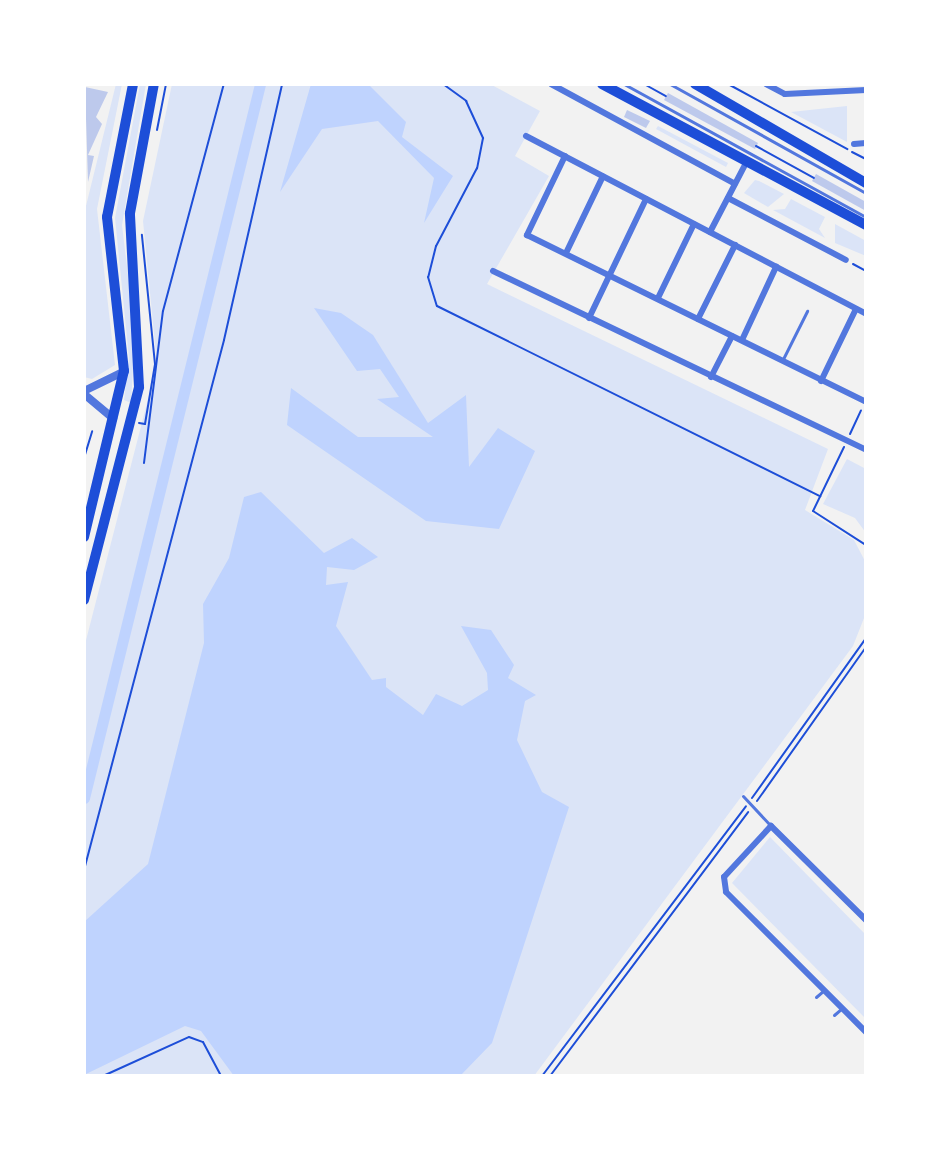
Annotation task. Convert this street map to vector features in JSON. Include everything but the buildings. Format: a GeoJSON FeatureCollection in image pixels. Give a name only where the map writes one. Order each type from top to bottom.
{"type":"FeatureCollection","features":[{"type":"Feature","properties":{"kind":"main road"},"geometry":{"type":"LineString","coordinates":[[84,537],[124,371],[107,217],[133,84]]}},
{"type":"Feature","properties":{"kind":"main road"},"geometry":{"type":"LineString","coordinates":[[84,600],[131,421],[141,361],[130,213],[154,84]]}},
{"type":"Feature","properties":{"kind":"main road"},"geometry":{"type":"LineString","coordinates":[[602,84],[866,225]]}},
{"type":"Feature","properties":{"kind":"main road"},"geometry":{"type":"LineString","coordinates":[[695,84],[866,183]]}},
{"type":"Feature","properties":{"kind":"street"},"geometry":{"type":"LineString","coordinates":[[551,84],[735,184]]}},
{"type":"Feature","properties":{"kind":"street"},"geometry":{"type":"LineString","coordinates":[[766,84],[785,94],[866,90]]}},
{"type":"Feature","properties":{"kind":"street"},"geometry":{"type":"LineString","coordinates":[[785,94],[791,84]]}},
{"type":"Feature","properties":{"kind":"street"},"geometry":{"type":"LineString","coordinates":[[526,136],[866,314]]}},
{"type":"Feature","properties":{"kind":"street"},"geometry":{"type":"LineString","coordinates":[[854,144],[866,143]]}},
{"type":"Feature","properties":{"kind":"street"},"geometry":{"type":"LineString","coordinates":[[565,156],[527,235],[866,402]]}},
{"type":"Feature","properties":{"kind":"street"},"geometry":{"type":"LineString","coordinates":[[710,232],[747,161]]}},
{"type":"Feature","properties":{"kind":"street"},"geometry":{"type":"LineString","coordinates":[[566,253],[603,176]]}},
{"type":"Feature","properties":{"kind":"street"},"geometry":{"type":"LineString","coordinates":[[728,198],[846,260]]}},
{"type":"Feature","properties":{"kind":"street"},"geometry":{"type":"LineString","coordinates":[[589,318],[646,199]]}},
{"type":"Feature","properties":{"kind":"street"},"geometry":{"type":"LineString","coordinates":[[658,298],[694,224]]}},
{"type":"Feature","properties":{"kind":"street"},"geometry":{"type":"LineString","coordinates":[[698,319],[735,245]]}},
{"type":"Feature","properties":{"kind":"street"},"geometry":{"type":"LineString","coordinates":[[742,340],[776,267]]}},
{"type":"Feature","properties":{"kind":"street"},"geometry":{"type":"LineString","coordinates":[[493,271],[866,450]]}},
{"type":"Feature","properties":{"kind":"street"},"geometry":{"type":"LineString","coordinates":[[821,381],[856,309]]}},
{"type":"Feature","properties":{"kind":"street"},"geometry":{"type":"LineString","coordinates":[[711,377],[732,336]]}},
{"type":"Feature","properties":{"kind":"street"},"geometry":{"type":"LineString","coordinates":[[113,424],[107,407],[84,393],[124,371]]}},
{"type":"Feature","properties":{"kind":"street"},"geometry":{"type":"LineString","coordinates":[[866,920],[771,826],[723,884],[866,1032]]}},
{"type":"Feature","properties":{"kind":"lane"},"geometry":{"type":"LineString","coordinates":[[624,84],[866,217]]}},
{"type":"Feature","properties":{"kind":"lane"},"geometry":{"type":"LineString","coordinates":[[670,84],[866,193]]}},
{"type":"Feature","properties":{"kind":"lane"},"geometry":{"type":"LineString","coordinates":[[782,362],[807,311]]}},
{"type":"Feature","properties":{"kind":"lane"},"geometry":{"type":"LineString","coordinates":[[743,796],[771,826]]}},
{"type":"Feature","properties":{"kind":"lane"},"geometry":{"type":"LineString","coordinates":[[816,997],[824,990]]}},
{"type":"Feature","properties":{"kind":"lane"},"geometry":{"type":"LineString","coordinates":[[834,1015],[842,1008]]}},
{"type":"Feature","properties":{"kind":"path"},"geometry":{"type":"LineString","coordinates":[[154,142],[166,84]]}},
{"type":"Feature","properties":{"kind":"path"},"geometry":{"type":"LineString","coordinates":[[144,463],[163,311],[224,84]]}},
{"type":"Feature","properties":{"kind":"path"},"geometry":{"type":"LineString","coordinates":[[84,870],[224,340],[282,84]]}},
{"type":"Feature","properties":{"kind":"path"},"geometry":{"type":"LineString","coordinates":[[443,84],[466,101],[483,138],[477,168],[436,246],[428,277],[437,306],[820,496]]}},
{"type":"Feature","properties":{"kind":"path"},"geometry":{"type":"LineString","coordinates":[[644,84],[666,96]]}},
{"type":"Feature","properties":{"kind":"path"},"geometry":{"type":"LineString","coordinates":[[728,84],[866,159]]}},
{"type":"Feature","properties":{"kind":"path"},"geometry":{"type":"LineString","coordinates":[[776,110],[785,94]]}},
{"type":"Feature","properties":{"kind":"path"},"geometry":{"type":"LineString","coordinates":[[756,146],[814,178]]}},
{"type":"Feature","properties":{"kind":"path"},"geometry":{"type":"LineString","coordinates":[[131,421],[145,424],[155,364],[142,229]]}},
{"type":"Feature","properties":{"kind":"path"},"geometry":{"type":"LineString","coordinates":[[846,260],[866,271]]}},
{"type":"Feature","properties":{"kind":"path"},"geometry":{"type":"LineString","coordinates":[[866,402],[813,511],[866,545]]}},
{"type":"Feature","properties":{"kind":"path"},"geometry":{"type":"LineString","coordinates":[[84,458],[92,431]]}},
{"type":"Feature","properties":{"kind":"path"},"geometry":{"type":"LineString","coordinates":[[542,1076],[749,802],[866,638]]}},
{"type":"Feature","properties":{"kind":"path"},"geometry":{"type":"LineString","coordinates":[[550,1076],[753,806],[866,647]]}},
{"type":"Feature","properties":{"kind":"path"},"geometry":{"type":"LineString","coordinates":[[103,1076],[189,1037],[203,1042],[221,1076]]}},
{"type":"Feature","properties":{"kind":"shaded area"},"geometry":{"type":"Polygon","coordinates":[[[116,84],[122,84],[97,209],[115,365],[92,379],[84,377],[84,214],[116,84]]]}},
{"type":"Feature","properties":{"kind":"shaded area"},"geometry":{"type":"Polygon","coordinates":[[[140,84],[146,84],[122,225],[135,334],[131,403],[124,400],[129,358],[115,218],[140,84]]]}},
{"type":"Feature","properties":{"kind":"shaded area"},"geometry":{"type":"Polygon","coordinates":[[[172,84],[490,84],[540,111],[515,156],[549,176],[487,284],[828,449],[805,510],[854,540],[866,563],[866,613],[853,646],[534,1076],[84,1076],[84,648],[157,364],[143,221],[172,84]]]}},
{"type":"Feature","properties":{"kind":"shaded area"},"geometry":{"type":"Polygon","coordinates":[[[847,106],[847,142],[791,112],[847,106]]]}},
{"type":"Feature","properties":{"kind":"shaded area"},"geometry":{"type":"Polygon","coordinates":[[[658,126],[728,163],[726,167],[656,129],[658,126]]]}},
{"type":"Feature","properties":{"kind":"shaded area"},"geometry":{"type":"Polygon","coordinates":[[[755,180],[784,194],[768,207],[744,193],[755,180]]]}},
{"type":"Feature","properties":{"kind":"shaded area"},"geometry":{"type":"Polygon","coordinates":[[[791,199],[825,217],[819,229],[825,238],[773,210],[785,209],[791,199]]]}},
{"type":"Feature","properties":{"kind":"shaded area"},"geometry":{"type":"Polygon","coordinates":[[[835,224],[866,241],[866,256],[835,243],[835,224]]]}},
{"type":"Feature","properties":{"kind":"shaded area"},"geometry":{"type":"Polygon","coordinates":[[[847,459],[866,469],[866,533],[855,518],[823,504],[847,459]]]}},
{"type":"Feature","properties":{"kind":"shaded area"},"geometry":{"type":"Polygon","coordinates":[[[770,837],[866,935],[866,1019],[732,883],[770,837]]]}},
{"type":"Feature","properties":{"kind":"water"},"geometry":{"type":"Polygon","coordinates":[[[311,84],[368,84],[406,122],[402,137],[453,176],[424,223],[434,178],[378,121],[322,129],[280,192],[311,84]]]}},
{"type":"Feature","properties":{"kind":"water"},"geometry":{"type":"Polygon","coordinates":[[[314,308],[341,313],[373,335],[428,423],[466,395],[469,467],[498,428],[535,451],[499,529],[426,521],[287,425],[291,388],[358,437],[433,437],[377,399],[399,397],[380,369],[357,371],[314,308]]]}},
{"type":"Feature","properties":{"kind":"water"},"geometry":{"type":"Polygon","coordinates":[[[261,492],[324,553],[352,538],[378,557],[354,570],[327,567],[326,585],[348,582],[336,626],[372,680],[386,678],[386,687],[423,715],[436,694],[462,706],[488,690],[487,673],[461,626],[491,630],[514,665],[508,678],[536,695],[525,701],[517,740],[542,792],[569,807],[492,1043],[460,1076],[234,1076],[201,1031],[185,1026],[84,1075],[84,922],[148,864],[204,643],[203,604],[229,558],[244,497],[261,492]]]}},
{"type":"Feature","properties":{"kind":"waterway"},"geometry":{"type":"LineString","coordinates":[[84,798],[260,84]]}}]}
